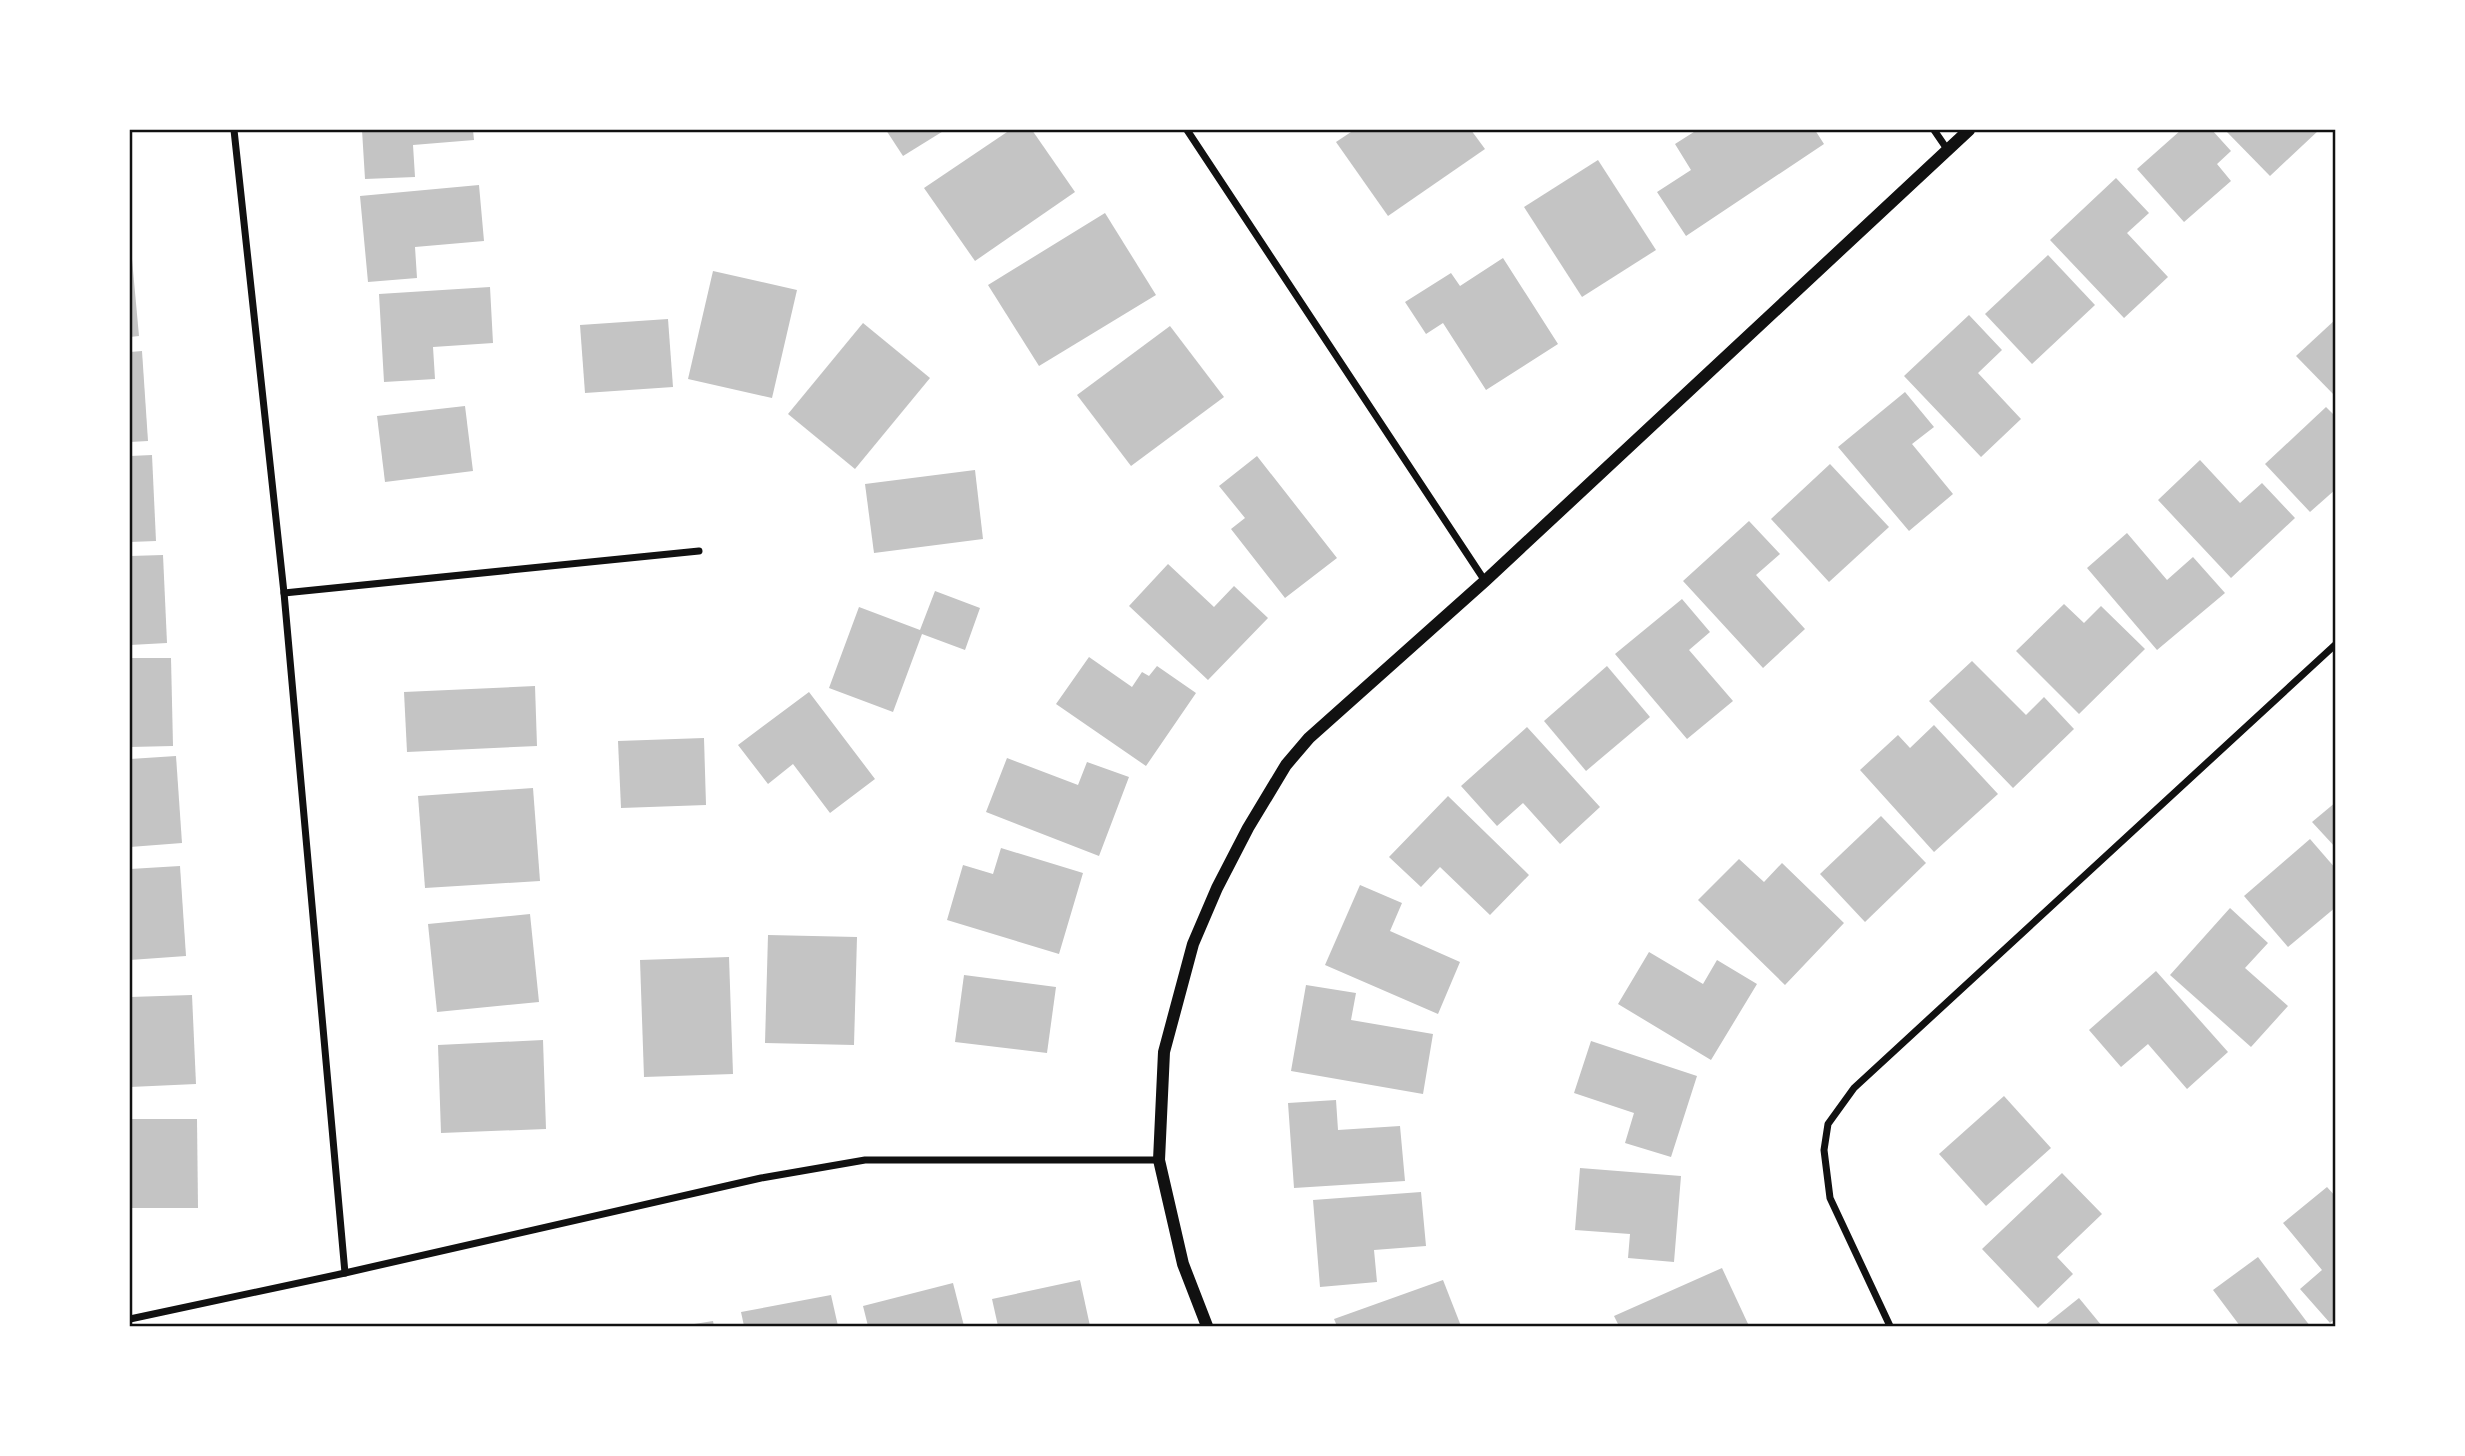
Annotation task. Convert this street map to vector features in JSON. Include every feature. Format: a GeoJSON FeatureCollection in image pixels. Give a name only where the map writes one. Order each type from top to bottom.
{"type":"FeatureCollection","features":[{"type":"Feature","properties":{"kind":"street"},"geometry":{"type":"LineString","coordinates":[[234,130],[284,593],[345,1273]]}},
{"type":"Feature","properties":{"kind":"street"},"geometry":{"type":"LineString","coordinates":[[1187,130],[1485,581]]}},
{"type":"Feature","properties":{"kind":"street"},"geometry":{"type":"LineString","coordinates":[[1934,130],[1947,149]]}},
{"type":"Feature","properties":{"kind":"street"},"geometry":{"type":"LineString","coordinates":[[1207,1326],[1183,1264],[1159,1160],[1164,1052],[1178,993],[1217,888],[1248,828],[1286,765],[1308,738],[1485,581],[1969,130]]}},
{"type":"Feature","properties":{"kind":"street"},"geometry":{"type":"LineString","coordinates":[[284,593],[699,551]]}},
{"type":"Feature","properties":{"kind":"street"},"geometry":{"type":"LineString","coordinates":[[1890,1326],[1830,1198],[1824,1150],[1828,1124],[1854,1088],[2336,644]]}},
{"type":"Feature","properties":{"kind":"street"},"geometry":{"type":"LineString","coordinates":[[130,1318],[345,1273],[761,1178],[865,1160],[1159,1160]]}},
{"type":"Feature","properties":{"kind":"building"},"geometry":{"type":"Polygon","coordinates":[[[362,130],[473,130],[474,140],[413,145],[415,177],[365,179],[362,130]]]}},
{"type":"Feature","properties":{"kind":"building"},"geometry":{"type":"Polygon","coordinates":[[[886,130],[945,130],[903,156],[886,130]]]}},
{"type":"Feature","properties":{"kind":"building"},"geometry":{"type":"Polygon","coordinates":[[[1010,130],[1032,130],[1075,192],[975,261],[924,188],[1010,130]]]}},
{"type":"Feature","properties":{"kind":"building"},"geometry":{"type":"Polygon","coordinates":[[[1354,130],[1471,130],[1485,149],[1388,216],[1336,142],[1354,130]]]}},
{"type":"Feature","properties":{"kind":"building"},"geometry":{"type":"Polygon","coordinates":[[[1697,130],[1815,130],[1824,144],[1686,236],[1657,192],[1691,170],[1675,144],[1697,130]]]}},
{"type":"Feature","properties":{"kind":"building"},"geometry":{"type":"Polygon","coordinates":[[[2181,130],[2212,130],[2231,151],[2217,164],[2231,181],[2184,222],[2137,169],[2181,130]]]}},
{"type":"Feature","properties":{"kind":"building"},"geometry":{"type":"Polygon","coordinates":[[[2225,130],[2319,130],[2270,176],[2225,130]]]}},
{"type":"Feature","properties":{"kind":"building"},"geometry":{"type":"Polygon","coordinates":[[[1598,160],[1656,250],[1582,297],[1524,207],[1598,160]]]}},
{"type":"Feature","properties":{"kind":"building"},"geometry":{"type":"Polygon","coordinates":[[[2116,178],[2149,213],[2127,233],[2168,277],[2124,318],[2050,240],[2116,178]]]}},
{"type":"Feature","properties":{"kind":"building"},"geometry":{"type":"Polygon","coordinates":[[[479,185],[484,241],[415,247],[417,278],[368,282],[360,196],[479,185]]]}},
{"type":"Feature","properties":{"kind":"building"},"geometry":{"type":"Polygon","coordinates":[[[1105,213],[1156,295],[1039,366],[988,285],[1105,213]]]}},
{"type":"Feature","properties":{"kind":"building"},"geometry":{"type":"Polygon","coordinates":[[[130,248],[139,336],[130,337],[130,248]]]}},
{"type":"Feature","properties":{"kind":"building"},"geometry":{"type":"Polygon","coordinates":[[[2048,255],[2095,305],[2032,364],[1985,314],[2048,255]]]}},
{"type":"Feature","properties":{"kind":"building"},"geometry":{"type":"Polygon","coordinates":[[[1503,258],[1558,344],[1486,390],[1443,323],[1426,334],[1405,302],[1451,273],[1460,286],[1503,258]]]}},
{"type":"Feature","properties":{"kind":"building"},"geometry":{"type":"Polygon","coordinates":[[[713,271],[797,290],[772,398],[688,379],[713,271]]]}},
{"type":"Feature","properties":{"kind":"building"},"geometry":{"type":"Polygon","coordinates":[[[490,287],[493,343],[433,347],[435,379],[384,382],[379,294],[490,287]]]}},
{"type":"Feature","properties":{"kind":"building"},"geometry":{"type":"Polygon","coordinates":[[[1969,315],[2002,350],[1978,373],[2021,419],[1981,457],[1904,376],[1969,315]]]}},
{"type":"Feature","properties":{"kind":"building"},"geometry":{"type":"Polygon","coordinates":[[[668,319],[673,387],[585,393],[580,325],[668,319]]]}},
{"type":"Feature","properties":{"kind":"building"},"geometry":{"type":"Polygon","coordinates":[[[2336,319],[2336,397],[2296,356],[2336,319]]]}},
{"type":"Feature","properties":{"kind":"building"},"geometry":{"type":"Polygon","coordinates":[[[863,323],[930,378],[855,469],[788,414],[863,323]]]}},
{"type":"Feature","properties":{"kind":"building"},"geometry":{"type":"Polygon","coordinates":[[[1170,326],[1224,397],[1131,466],[1077,395],[1170,326]]]}},
{"type":"Feature","properties":{"kind":"building"},"geometry":{"type":"Polygon","coordinates":[[[142,351],[148,441],[130,442],[130,352],[142,351]]]}},
{"type":"Feature","properties":{"kind":"building"},"geometry":{"type":"Polygon","coordinates":[[[1905,392],[1934,427],[1912,444],[1953,494],[1909,531],[1838,447],[1905,392]]]}},
{"type":"Feature","properties":{"kind":"building"},"geometry":{"type":"Polygon","coordinates":[[[465,406],[473,471],[385,482],[377,416],[465,406]]]}},
{"type":"Feature","properties":{"kind":"building"},"geometry":{"type":"Polygon","coordinates":[[[2326,407],[2336,417],[2336,489],[2310,512],[2265,464],[2326,407]]]}},
{"type":"Feature","properties":{"kind":"building"},"geometry":{"type":"Polygon","coordinates":[[[152,455],[156,541],[130,542],[130,456],[152,455]]]}},
{"type":"Feature","properties":{"kind":"building"},"geometry":{"type":"Polygon","coordinates":[[[1257,456],[1337,558],[1285,598],[1231,529],[1245,518],[1219,486],[1257,456]]]}},
{"type":"Feature","properties":{"kind":"building"},"geometry":{"type":"Polygon","coordinates":[[[2200,460],[2240,503],[2262,483],[2295,518],[2231,578],[2158,500],[2200,460]]]}},
{"type":"Feature","properties":{"kind":"building"},"geometry":{"type":"Polygon","coordinates":[[[1830,464],[1889,527],[1829,582],[1771,519],[1830,464]]]}},
{"type":"Feature","properties":{"kind":"building"},"geometry":{"type":"Polygon","coordinates":[[[975,470],[983,539],[874,553],[865,484],[975,470]]]}},
{"type":"Feature","properties":{"kind":"building"},"geometry":{"type":"Polygon","coordinates":[[[1749,521],[1780,554],[1756,575],[1805,629],[1763,668],[1683,581],[1749,521]]]}},
{"type":"Feature","properties":{"kind":"building"},"geometry":{"type":"Polygon","coordinates":[[[2127,533],[2167,580],[2193,557],[2225,593],[2157,650],[2087,568],[2127,533]]]}},
{"type":"Feature","properties":{"kind":"building"},"geometry":{"type":"Polygon","coordinates":[[[163,555],[167,643],[130,645],[130,556],[163,555]]]}},
{"type":"Feature","properties":{"kind":"building"},"geometry":{"type":"Polygon","coordinates":[[[1168,564],[1214,607],[1234,586],[1268,618],[1208,680],[1129,606],[1168,564]]]}},
{"type":"Feature","properties":{"kind":"building"},"geometry":{"type":"Polygon","coordinates":[[[935,591],[980,608],[965,650],[922,634],[893,712],[829,688],[859,607],[920,630],[935,591]]]}},
{"type":"Feature","properties":{"kind":"building"},"geometry":{"type":"Polygon","coordinates":[[[1682,599],[1710,632],[1689,650],[1733,701],[1687,739],[1615,654],[1682,599]]]}},
{"type":"Feature","properties":{"kind":"building"},"geometry":{"type":"Polygon","coordinates":[[[2064,604],[2084,623],[2101,606],[2145,649],[2079,714],[2016,651],[2064,604]]]}},
{"type":"Feature","properties":{"kind":"building"},"geometry":{"type":"Polygon","coordinates":[[[1089,657],[1132,687],[1142,672],[1149,676],[1157,666],[1196,693],[1146,766],[1056,704],[1089,657]]]}},
{"type":"Feature","properties":{"kind":"building"},"geometry":{"type":"Polygon","coordinates":[[[130,658],[171,658],[173,746],[130,747],[130,658]]]}},
{"type":"Feature","properties":{"kind":"building"},"geometry":{"type":"Polygon","coordinates":[[[1972,661],[2026,715],[2044,697],[2074,729],[2013,788],[1929,701],[1972,661]]]}},
{"type":"Feature","properties":{"kind":"building"},"geometry":{"type":"Polygon","coordinates":[[[1607,666],[1650,717],[1586,771],[1544,721],[1607,666]]]}},
{"type":"Feature","properties":{"kind":"building"},"geometry":{"type":"Polygon","coordinates":[[[535,686],[537,746],[407,752],[404,692],[535,686]]]}},
{"type":"Feature","properties":{"kind":"building"},"geometry":{"type":"Polygon","coordinates":[[[809,692],[875,779],[830,813],[793,764],[768,784],[738,745],[809,692]]]}},
{"type":"Feature","properties":{"kind":"building"},"geometry":{"type":"Polygon","coordinates":[[[1934,725],[1998,794],[1934,852],[1860,770],[1898,735],[1910,748],[1934,725]]]}},
{"type":"Feature","properties":{"kind":"building"},"geometry":{"type":"Polygon","coordinates":[[[1527,727],[1600,807],[1560,844],[1523,803],[1497,826],[1461,786],[1527,727]]]}},
{"type":"Feature","properties":{"kind":"building"},"geometry":{"type":"Polygon","coordinates":[[[704,738],[706,805],[621,808],[618,741],[704,738]]]}},
{"type":"Feature","properties":{"kind":"building"},"geometry":{"type":"Polygon","coordinates":[[[176,756],[182,843],[130,847],[130,759],[176,756]]]}},
{"type":"Feature","properties":{"kind":"building"},"geometry":{"type":"Polygon","coordinates":[[[1007,758],[1078,785],[1087,762],[1129,777],[1099,856],[986,812],[1007,758]]]}},
{"type":"Feature","properties":{"kind":"building"},"geometry":{"type":"Polygon","coordinates":[[[533,788],[540,881],[425,888],[418,796],[533,788]]]}},
{"type":"Feature","properties":{"kind":"building"},"geometry":{"type":"Polygon","coordinates":[[[1448,796],[1529,875],[1490,915],[1440,867],[1421,887],[1389,857],[1448,796]]]}},
{"type":"Feature","properties":{"kind":"building"},"geometry":{"type":"Polygon","coordinates":[[[2336,802],[2336,848],[2312,822],[2336,802]]]}},
{"type":"Feature","properties":{"kind":"building"},"geometry":{"type":"Polygon","coordinates":[[[1881,816],[1926,863],[1865,922],[1820,874],[1881,816]]]}},
{"type":"Feature","properties":{"kind":"building"},"geometry":{"type":"Polygon","coordinates":[[[2310,839],[2336,869],[2336,907],[2288,947],[2244,896],[2310,839]]]}},
{"type":"Feature","properties":{"kind":"building"},"geometry":{"type":"Polygon","coordinates":[[[1001,848],[1083,873],[1059,954],[947,920],[963,865],[993,874],[1001,848]]]}},
{"type":"Feature","properties":{"kind":"building"},"geometry":{"type":"Polygon","coordinates":[[[1739,859],[1764,882],[1782,863],[1844,923],[1785,985],[1698,900],[1739,859]]]}},
{"type":"Feature","properties":{"kind":"building"},"geometry":{"type":"Polygon","coordinates":[[[180,866],[186,956],[130,960],[130,869],[180,866]]]}},
{"type":"Feature","properties":{"kind":"building"},"geometry":{"type":"Polygon","coordinates":[[[1360,885],[1402,903],[1390,931],[1460,962],[1438,1014],[1325,965],[1360,885]]]}},
{"type":"Feature","properties":{"kind":"building"},"geometry":{"type":"Polygon","coordinates":[[[2230,908],[2268,943],[2245,968],[2288,1006],[2251,1047],[2170,975],[2230,908]]]}},
{"type":"Feature","properties":{"kind":"building"},"geometry":{"type":"Polygon","coordinates":[[[530,914],[539,1002],[437,1012],[428,924],[530,914]]]}},
{"type":"Feature","properties":{"kind":"building"},"geometry":{"type":"Polygon","coordinates":[[[768,935],[857,937],[854,1045],[765,1043],[768,935]]]}},
{"type":"Feature","properties":{"kind":"building"},"geometry":{"type":"Polygon","coordinates":[[[1649,952],[1703,984],[1717,960],[1757,984],[1711,1060],[1618,1004],[1649,952]]]}},
{"type":"Feature","properties":{"kind":"building"},"geometry":{"type":"Polygon","coordinates":[[[729,957],[733,1074],[644,1077],[640,960],[729,957]]]}},
{"type":"Feature","properties":{"kind":"building"},"geometry":{"type":"Polygon","coordinates":[[[2156,971],[2228,1052],[2187,1089],[2148,1044],[2121,1067],[2089,1030],[2156,971]]]}},
{"type":"Feature","properties":{"kind":"building"},"geometry":{"type":"Polygon","coordinates":[[[964,975],[1056,987],[1047,1053],[955,1042],[964,975]]]}},
{"type":"Feature","properties":{"kind":"building"},"geometry":{"type":"Polygon","coordinates":[[[1306,985],[1356,993],[1351,1020],[1433,1034],[1423,1094],[1291,1071],[1306,985]]]}},
{"type":"Feature","properties":{"kind":"building"},"geometry":{"type":"Polygon","coordinates":[[[192,995],[196,1084],[130,1087],[130,997],[192,995]]]}},
{"type":"Feature","properties":{"kind":"building"},"geometry":{"type":"Polygon","coordinates":[[[543,1040],[546,1129],[441,1133],[438,1045],[543,1040]]]}},
{"type":"Feature","properties":{"kind":"building"},"geometry":{"type":"Polygon","coordinates":[[[1591,1041],[1697,1076],[1671,1157],[1625,1143],[1634,1113],[1574,1093],[1591,1041]]]}},
{"type":"Feature","properties":{"kind":"building"},"geometry":{"type":"Polygon","coordinates":[[[2004,1096],[2051,1148],[1986,1206],[1939,1154],[2004,1096]]]}},
{"type":"Feature","properties":{"kind":"building"},"geometry":{"type":"Polygon","coordinates":[[[1336,1100],[1338,1130],[1400,1126],[1405,1181],[1294,1188],[1288,1103],[1336,1100]]]}},
{"type":"Feature","properties":{"kind":"building"},"geometry":{"type":"Polygon","coordinates":[[[130,1119],[197,1119],[198,1208],[130,1208],[130,1119]]]}},
{"type":"Feature","properties":{"kind":"building"},"geometry":{"type":"Polygon","coordinates":[[[1580,1168],[1681,1176],[1674,1262],[1628,1258],[1630,1234],[1575,1230],[1580,1168]]]}},
{"type":"Feature","properties":{"kind":"building"},"geometry":{"type":"Polygon","coordinates":[[[2062,1173],[2102,1214],[2057,1257],[2073,1274],[2038,1308],[1982,1249],[2062,1173]]]}},
{"type":"Feature","properties":{"kind":"building"},"geometry":{"type":"Polygon","coordinates":[[[2327,1187],[2336,1197],[2336,1318],[2330,1323],[2300,1289],[2322,1270],[2283,1223],[2327,1187]]]}},
{"type":"Feature","properties":{"kind":"building"},"geometry":{"type":"Polygon","coordinates":[[[1421,1192],[1426,1246],[1374,1250],[1377,1282],[1320,1287],[1313,1200],[1421,1192]]]}},
{"type":"Feature","properties":{"kind":"building"},"geometry":{"type":"Polygon","coordinates":[[[2258,1257],[2310,1326],[2240,1326],[2213,1290],[2258,1257]]]}},
{"type":"Feature","properties":{"kind":"building"},"geometry":{"type":"Polygon","coordinates":[[[1722,1268],[1749,1326],[1619,1326],[1614,1316],[1722,1268]]]}},
{"type":"Feature","properties":{"kind":"building"},"geometry":{"type":"Polygon","coordinates":[[[1080,1280],[1090,1326],[998,1326],[992,1299],[1080,1280]]]}},
{"type":"Feature","properties":{"kind":"building"},"geometry":{"type":"Polygon","coordinates":[[[1443,1280],[1461,1326],[1337,1326],[1334,1319],[1443,1280]]]}},
{"type":"Feature","properties":{"kind":"building"},"geometry":{"type":"Polygon","coordinates":[[[953,1283],[964,1326],[868,1326],[863,1306],[953,1283]]]}},
{"type":"Feature","properties":{"kind":"building"},"geometry":{"type":"Polygon","coordinates":[[[831,1295],[838,1326],[744,1326],[741,1312],[831,1295]]]}},
{"type":"Feature","properties":{"kind":"building"},"geometry":{"type":"Polygon","coordinates":[[[2079,1298],[2102,1326],[2044,1326],[2079,1298]]]}},
{"type":"Feature","properties":{"kind":"building"},"geometry":{"type":"Polygon","coordinates":[[[713,1321],[714,1326],[688,1326],[688,1325],[713,1321]]]}}]}
